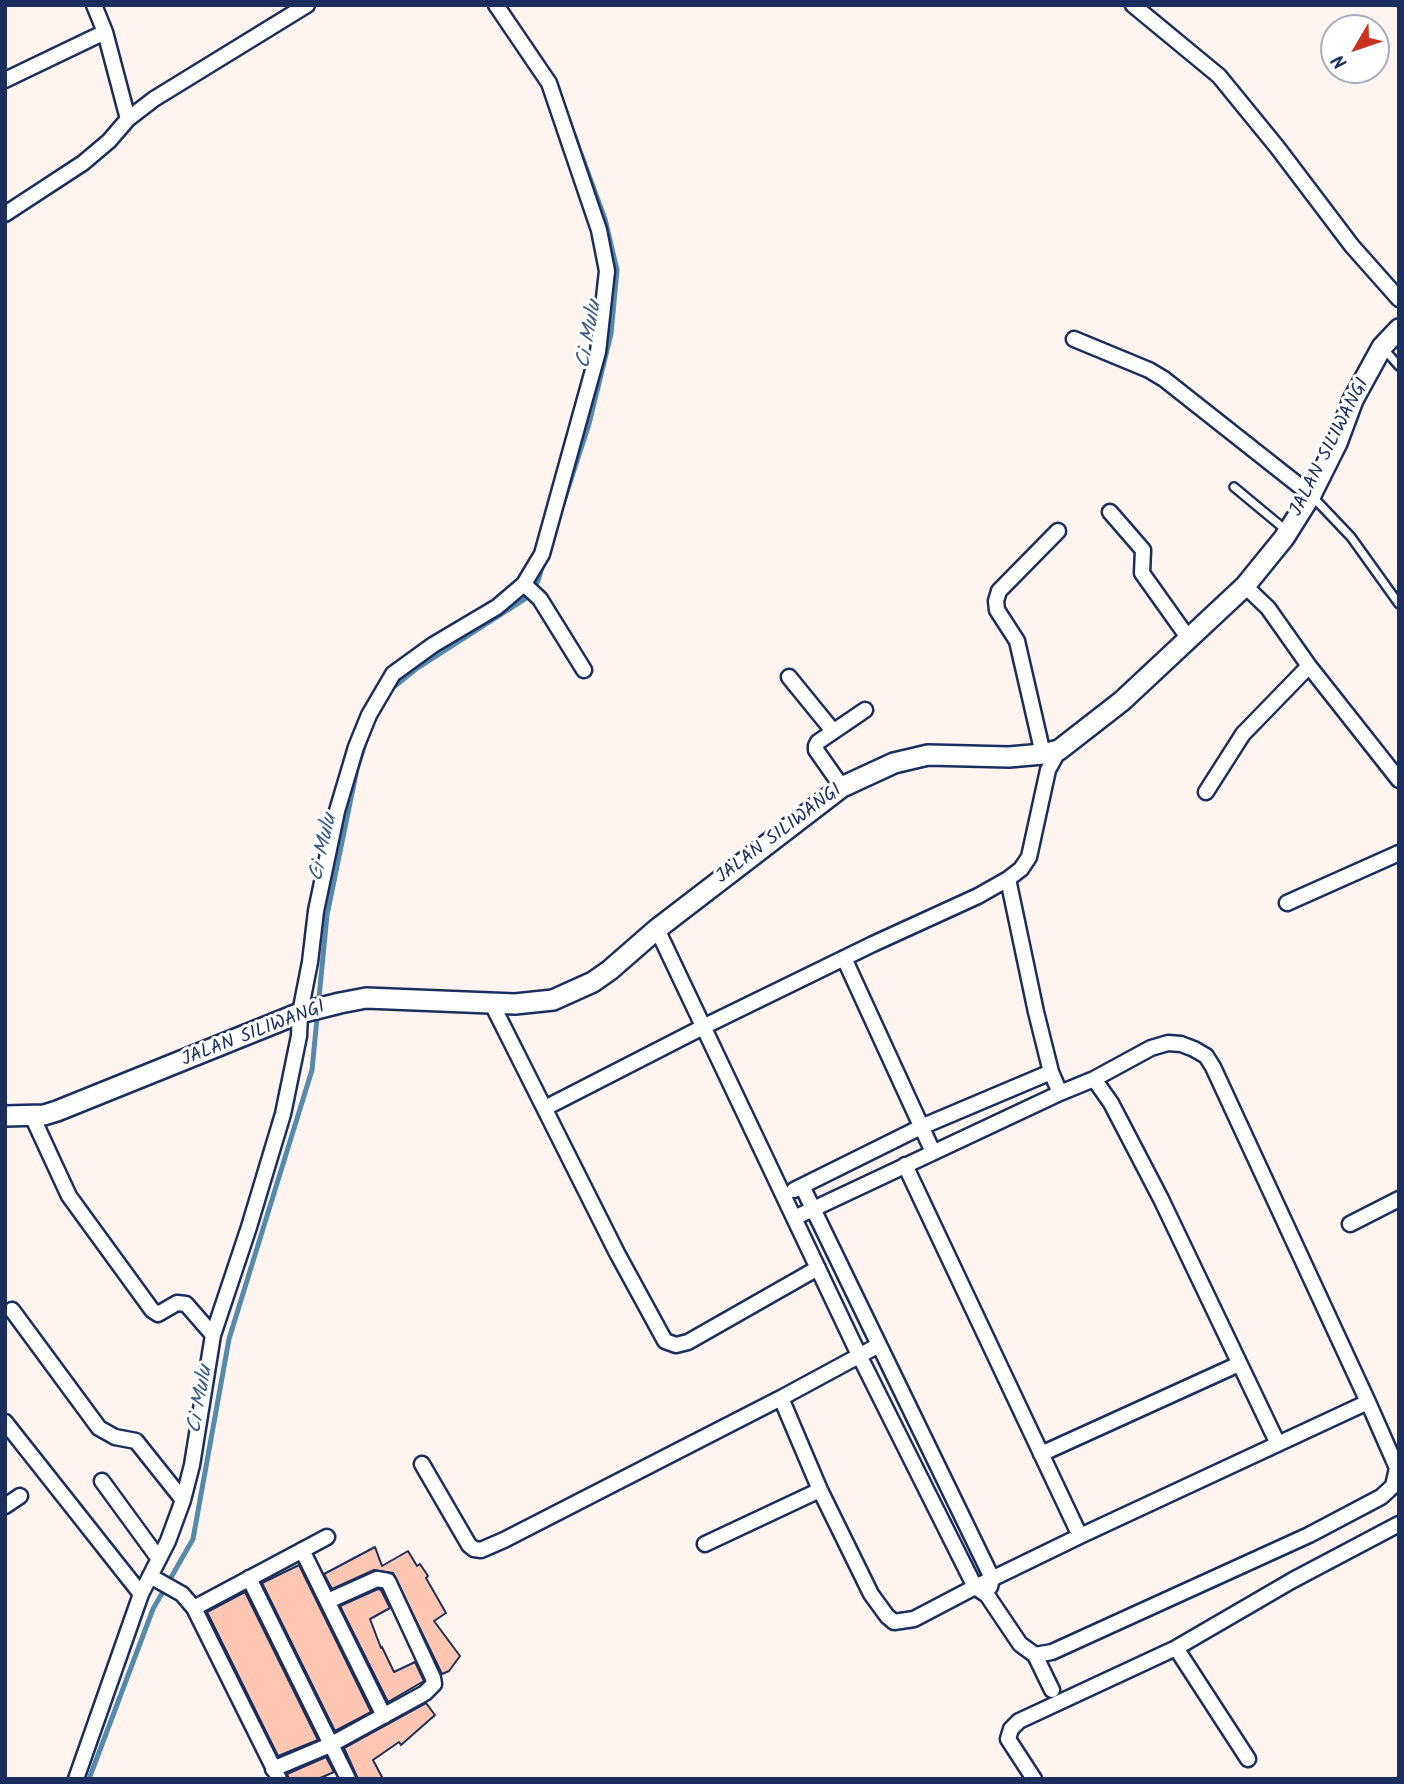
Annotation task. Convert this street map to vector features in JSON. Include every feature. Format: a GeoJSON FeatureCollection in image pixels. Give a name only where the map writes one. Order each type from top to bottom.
{"type":"FeatureCollection","features":[{"type":"Feature","properties":{"kind":"street"},"geometry":{"type":"LineString","coordinates":[[94,5],[105,32],[128,119]]}},
{"type":"Feature","properties":{"kind":"street"},"geometry":{"type":"LineString","coordinates":[[5,214],[83,163],[109,141],[128,119],[164,91],[307,5]]}},
{"type":"Feature","properties":{"kind":"street"},"geometry":{"type":"LineString","coordinates":[[76,1779],[141,1594],[153,1578],[183,1500],[192,1465],[213,1335],[279,1127],[299,1036],[314,918],[345,779],[369,715],[393,674],[433,645],[497,607],[524,585],[542,554],[598,352],[607,271],[599,230],[553,92],[496,5]]}},
{"type":"Feature","properties":{"kind":"street"},"geometry":{"type":"LineString","coordinates":[[1133,5],[1219,76],[1352,246],[1399,299]]}},
{"type":"Feature","properties":{"kind":"street"},"geometry":{"type":"LineString","coordinates":[[5,80],[105,32]]}},
{"type":"Feature","properties":{"kind":"street","name":"JALAN SILIWANGI"},"geometry":{"type":"LineString","coordinates":[[5,1116],[44,1115],[301,1013],[340,1003],[366,998],[492,1004],[533,1004],[554,1000],[610,970],[657,929],[842,788],[894,763],[928,755],[1009,757],[1051,752],[1122,701],[1245,586],[1288,532],[1311,495],[1337,443],[1353,400],[1382,347],[1399,329]]}},
{"type":"Feature","properties":{"kind":"street"},"geometry":{"type":"LineString","coordinates":[[1074,339],[1149,370],[1164,379],[1311,495]]}},
{"type":"Feature","properties":{"kind":"street"},"geometry":{"type":"LineString","coordinates":[[1110,512],[1143,550],[1142,573],[1189,639]]}},
{"type":"Feature","properties":{"kind":"street"},"geometry":{"type":"LineString","coordinates":[[545,1108],[705,1026],[978,896],[1021,869],[1029,857],[1051,752],[1017,641],[997,610],[996,601],[999,591],[1058,531]]}},
{"type":"Feature","properties":{"kind":"street"},"geometry":{"type":"LineString","coordinates":[[524,585],[540,599],[584,670]]}},
{"type":"Feature","properties":{"kind":"street"},"geometry":{"type":"LineString","coordinates":[[1245,586],[1268,608],[1309,666],[1399,780]]}},
{"type":"Feature","properties":{"kind":"street"},"geometry":{"type":"LineString","coordinates":[[1206,792],[1243,734],[1309,666]]}},
{"type":"Feature","properties":{"kind":"street"},"geometry":{"type":"LineString","coordinates":[[789,677],[833,731]]}},
{"type":"Feature","properties":{"kind":"street"},"geometry":{"type":"LineString","coordinates":[[842,788],[816,750],[818,742],[865,710]]}},
{"type":"Feature","properties":{"kind":"street"},"geometry":{"type":"LineString","coordinates":[[1287,902],[1399,853]]}},
{"type":"Feature","properties":{"kind":"street"},"geometry":{"type":"LineString","coordinates":[[1008,879],[1051,1072],[1060,1093]]}},
{"type":"Feature","properties":{"kind":"street"},"geometry":{"type":"LineString","coordinates":[[657,929],[859,1356],[908,1452],[981,1591],[1020,1644],[1035,1655],[1052,1690]]}},
{"type":"Feature","properties":{"kind":"street"},"geometry":{"type":"LineString","coordinates":[[844,958],[933,1152]]}},
{"type":"Feature","properties":{"kind":"street"},"geometry":{"type":"LineString","coordinates":[[492,1004],[617,1253],[665,1341],[670,1345],[688,1342],[818,1268]]}},
{"type":"Feature","properties":{"kind":"street"},"geometry":{"type":"LineString","coordinates":[[794,1218],[1094,1079],[1151,1048],[1168,1043],[1181,1044],[1206,1056],[1219,1079],[1397,1468],[1393,1486],[1381,1497],[1255,1561],[1052,1652],[1035,1655]]}},
{"type":"Feature","properties":{"kind":"street"},"geometry":{"type":"LineString","coordinates":[[783,1195],[920,1127],[1051,1072]]}},
{"type":"Feature","properties":{"kind":"street"},"geometry":{"type":"LineString","coordinates":[[1094,1079],[1111,1103],[1161,1199],[1278,1444]]}},
{"type":"Feature","properties":{"kind":"street"},"geometry":{"type":"LineString","coordinates":[[32,1116],[69,1196],[152,1310],[158,1314],[177,1303],[186,1304],[213,1335]]}},
{"type":"Feature","properties":{"kind":"street"},"geometry":{"type":"LineString","coordinates":[[905,1165],[1080,1536]]}},
{"type":"Feature","properties":{"kind":"street"},"geometry":{"type":"LineString","coordinates":[[802,1186],[992,1578]]}},
{"type":"Feature","properties":{"kind":"street"},"geometry":{"type":"LineString","coordinates":[[1350,1224],[1399,1199]]}},
{"type":"Feature","properties":{"kind":"street"},"geometry":{"type":"LineString","coordinates":[[12,1310],[99,1428],[115,1437],[136,1441],[183,1500]]}},
{"type":"Feature","properties":{"kind":"street"},"geometry":{"type":"LineString","coordinates":[[422,1464],[470,1545],[481,1550],[504,1541],[879,1345]]}},
{"type":"Feature","properties":{"kind":"street"},"geometry":{"type":"LineString","coordinates":[[1041,1454],[1239,1364]]}},
{"type":"Feature","properties":{"kind":"street"},"geometry":{"type":"LineString","coordinates":[[781,1398],[820,1490],[871,1594],[880,1609],[894,1622],[914,1619],[981,1591],[992,1578],[1368,1402]]}},
{"type":"Feature","properties":{"kind":"street"},"geometry":{"type":"LineString","coordinates":[[5,1422],[141,1594]]}},
{"type":"Feature","properties":{"kind":"street"},"geometry":{"type":"LineString","coordinates":[[908,1452],[928,1444]]}},
{"type":"Feature","properties":{"kind":"street"},"geometry":{"type":"LineString","coordinates":[[102,1481],[159,1559]]}},
{"type":"Feature","properties":{"kind":"street"},"geometry":{"type":"LineString","coordinates":[[705,1544],[820,1490]]}},
{"type":"Feature","properties":{"kind":"street"},"geometry":{"type":"LineString","coordinates":[[5,1506],[20,1496]]}},
{"type":"Feature","properties":{"kind":"street"},"geometry":{"type":"LineString","coordinates":[[1034,1779],[1008,1739],[1011,1729],[1019,1721],[1176,1648],[1293,1580],[1399,1524]]}},
{"type":"Feature","properties":{"kind":"street"},"geometry":{"type":"LineString","coordinates":[[194,1608],[327,1537]]}},
{"type":"Feature","properties":{"kind":"street"},"geometry":{"type":"LineString","coordinates":[[302,1550],[384,1716]]}},
{"type":"Feature","properties":{"kind":"street"},"geometry":{"type":"LineString","coordinates":[[153,1578],[183,1594],[194,1608],[276,1774],[427,1691],[434,1682],[386,1580],[377,1579],[328,1601]]}},
{"type":"Feature","properties":{"kind":"street"},"geometry":{"type":"LineString","coordinates":[[249,1578],[348,1779]]}},
{"type":"Feature","properties":{"kind":"street"},"geometry":{"type":"LineString","coordinates":[[1176,1648],[1248,1759]]}},
{"type":"Feature","properties":{"kind":"lane"},"geometry":{"type":"LineString","coordinates":[[1382,347],[1399,366]]}},
{"type":"Feature","properties":{"kind":"lane"},"geometry":{"type":"LineString","coordinates":[[1234,487],[1288,532]]}},
{"type":"Feature","properties":{"kind":"lane"},"geometry":{"type":"LineString","coordinates":[[1311,495],[1351,537],[1399,604]]}},
{"type":"Feature","properties":{"kind":"building"},"geometry":{"type":"Polygon","coordinates":[[[375,1547],[382,1566],[408,1551],[417,1566],[420,1564],[428,1576],[426,1578],[446,1613],[434,1621],[460,1656],[449,1671],[442,1674],[393,1573],[374,1570],[332,1589],[324,1574],[375,1547]]]}},
{"type":"Feature","properties":{"kind":"building"},"geometry":{"type":"Polygon","coordinates":[[[299,1565],[371,1712],[335,1731],[262,1583],[299,1565]]]}},
{"type":"Feature","properties":{"kind":"building"},"geometry":{"type":"Polygon","coordinates":[[[378,1589],[390,1608],[370,1619],[381,1648],[394,1672],[415,1662],[424,1681],[388,1702],[340,1606],[378,1589]]]}},
{"type":"Feature","properties":{"kind":"building"},"geometry":{"type":"Polygon","coordinates":[[[245,1592],[318,1740],[278,1756],[207,1612],[245,1592]]]}},
{"type":"Feature","properties":{"kind":"building"},"geometry":{"type":"Polygon","coordinates":[[[426,1703],[435,1715],[401,1745],[399,1742],[373,1760],[383,1779],[358,1779],[344,1748],[426,1703]]]}},
{"type":"Feature","properties":{"kind":"building"},"geometry":{"type":"Polygon","coordinates":[[[326,1757],[334,1772],[318,1779],[289,1779],[287,1774],[326,1757]]]}},
{"type":"Feature","properties":{"kind":"waterway","name":"Ci Mulu"},"geometry":{"type":"LineString","coordinates":[[554,80],[605,219],[617,270],[611,334],[589,424],[563,504]]}},
{"type":"Feature","properties":{"kind":"waterway","name":"Ci Mulu"},"geometry":{"type":"LineString","coordinates":[[390,690],[416,669],[525,599],[538,581],[544,560]]}},
{"type":"Feature","properties":{"kind":"waterway","name":"Ci Mulu"},"geometry":{"type":"LineString","coordinates":[[89,1779],[153,1609],[193,1539],[229,1339],[312,1070],[327,915],[357,769],[368,734]]}}]}
